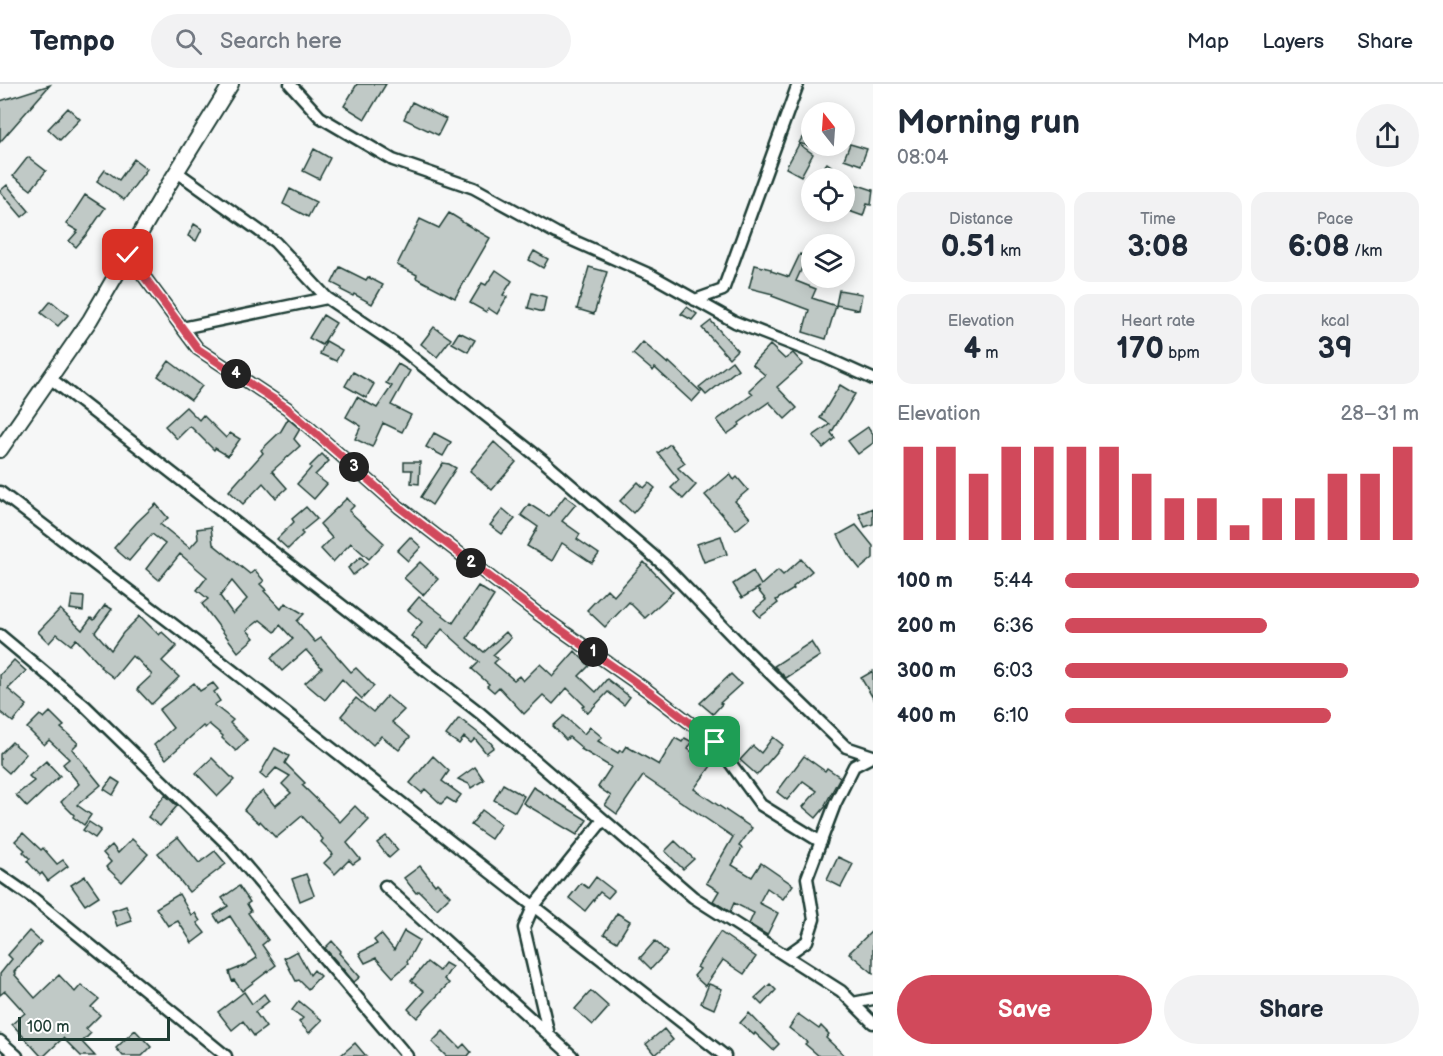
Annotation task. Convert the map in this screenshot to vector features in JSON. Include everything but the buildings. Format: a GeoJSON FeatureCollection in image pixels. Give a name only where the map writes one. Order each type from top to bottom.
{"type":"FeatureCollection","features":[{"type":"Feature","properties":{"kind":"main road"},"geometry":{"type":"LineString","coordinates":[[0,450],[90,320],[231,84]]}},
{"type":"Feature","properties":{"kind":"street"},"geometry":{"type":"LineString","coordinates":[[290,84],[320,117],[393,160],[474,188],[556,234],[651,275],[735,322],[873,379]]}},
{"type":"Feature","properties":{"kind":"street"},"geometry":{"type":"LineString","coordinates":[[695,300],[723,290],[798,84]]}},
{"type":"Feature","properties":{"kind":"street"},"geometry":{"type":"LineString","coordinates":[[177,172],[275,242],[327,298],[394,343],[542,460],[665,566],[741,645],[846,747],[873,756]]}},
{"type":"Feature","properties":{"kind":"street"},"geometry":{"type":"LineString","coordinates":[[128,255],[198,349],[287,408],[399,507],[537,613],[648,691],[715,742],[761,805],[821,842]]}},
{"type":"Feature","properties":{"kind":"street"},"geometry":{"type":"LineString","coordinates":[[182,328],[327,298]]}},
{"type":"Feature","properties":{"kind":"street"},"geometry":{"type":"LineString","coordinates":[[50,378],[480,713],[693,897],[841,991],[873,1023]]}},
{"type":"Feature","properties":{"kind":"street"},"geometry":{"type":"LineString","coordinates":[[0,492],[183,632],[725,1056]]}},
{"type":"Feature","properties":{"kind":"street"},"geometry":{"type":"LineString","coordinates":[[0,635],[85,706],[227,844],[407,1056]]}},
{"type":"Feature","properties":{"kind":"street"},"geometry":{"type":"LineString","coordinates":[[786,956],[807,941],[814,919],[807,878],[835,804],[854,766],[873,756]]}},
{"type":"Feature","properties":{"kind":"street"},"geometry":{"type":"LineString","coordinates":[[549,1035],[525,928],[533,907],[603,820]]}},
{"type":"Feature","properties":{"kind":"street"},"geometry":{"type":"LineString","coordinates":[[0,875],[33,898],[226,1056]]}},
{"type":"Feature","properties":{"kind":"street"},"geometry":{"type":"LineString","coordinates":[[386,886],[572,1056]]}},
{"type":"Feature","properties":{"kind":"street"},"geometry":{"type":"LineString","coordinates":[[853,1003],[873,999]]}},
{"type":"Feature","properties":{"kind":"street"},"geometry":{"type":"LineString","coordinates":[[0,1041],[17,1056]]}},
{"type":"Feature","properties":{"kind":"route"},"geometry":{"type":"LineString","coordinates":[[128,255],[198,349],[287,408],[399,507],[537,613],[648,691],[715,742]]}}]}
